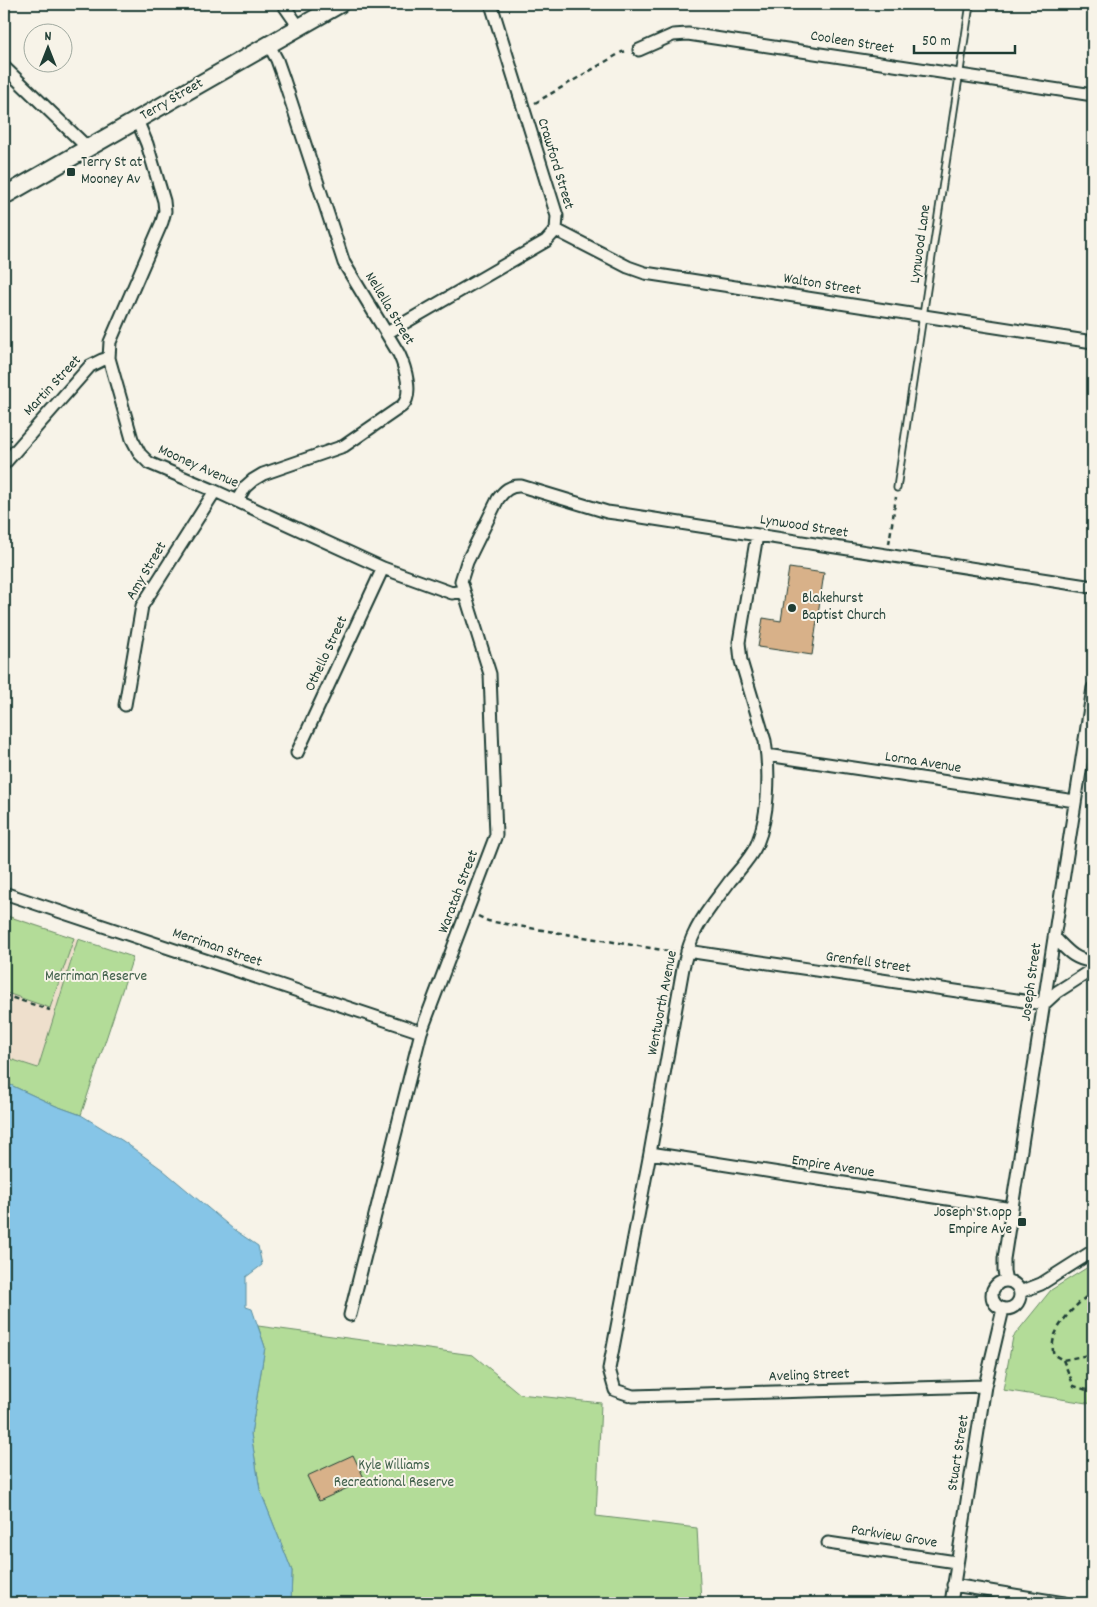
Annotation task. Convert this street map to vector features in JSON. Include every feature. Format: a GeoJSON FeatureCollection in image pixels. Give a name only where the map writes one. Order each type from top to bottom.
{"type":"FeatureCollection","features":[{"type":"Feature","properties":{"kind":"street"},"geometry":{"type":"LineString","coordinates":[[283,4],[299,27]]}},
{"type":"Feature","properties":{"kind":"street","name":"Terry Street"},"geometry":{"type":"LineString","coordinates":[[4,196],[340,4]]}},
{"type":"Feature","properties":{"kind":"street","name":"Crawford Street"},"geometry":{"type":"LineString","coordinates":[[387,333],[546,241],[556,230],[556,216],[491,4]]}},
{"type":"Feature","properties":{"kind":"street","name":"Cooleen Street"},"geometry":{"type":"LineString","coordinates":[[639,50],[673,35],[688,34],[1093,95]]}},
{"type":"Feature","properties":{"kind":"street","name":"Nellella Street"},"geometry":{"type":"LineString","coordinates":[[237,502],[245,487],[263,474],[344,446],[405,403],[407,386],[401,360],[387,333],[344,264],[284,80],[277,60],[269,46]]}},
{"type":"Feature","properties":{"kind":"street"},"geometry":{"type":"LineString","coordinates":[[4,67],[88,148]]}},
{"type":"Feature","properties":{"kind":"street","name":"Mooney Avenue"},"geometry":{"type":"LineString","coordinates":[[137,120],[147,144],[164,201],[165,211],[162,222],[112,335],[109,358],[132,439],[140,454],[149,462],[383,568],[452,593],[463,591]]}},
{"type":"Feature","properties":{"kind":"street","name":"Walton Street"},"geometry":{"type":"LineString","coordinates":[[556,230],[628,267],[645,273],[1093,342]]}},
{"type":"Feature","properties":{"kind":"street","name":"Martin Street"},"geometry":{"type":"LineString","coordinates":[[4,464],[90,366],[109,358]]}},
{"type":"Feature","properties":{"kind":"street","name":"Lynwood Street"},"geometry":{"type":"LineString","coordinates":[[513,486],[526,487],[608,512],[1093,587]]}},
{"type":"Feature","properties":{"kind":"street","name":"Waratah Street"},"geometry":{"type":"LineString","coordinates":[[350,1315],[421,1032],[495,840],[497,830],[490,674],[461,581],[467,562],[498,499],[513,486]]}},
{"type":"Feature","properties":{"kind":"street","name":"Amy Street"},"geometry":{"type":"LineString","coordinates":[[125,705],[142,606],[214,491]]}},
{"type":"Feature","properties":{"kind":"street","name":"Wentworth Avenue"},"geometry":{"type":"LineString","coordinates":[[633,1396],[615,1390],[609,1369],[683,968],[694,932],[757,844],[766,807],[768,769],[765,741],[741,661],[739,642],[757,535]]}},
{"type":"Feature","properties":{"kind":"street","name":"Othello Street"},"geometry":{"type":"LineString","coordinates":[[297,753],[383,568]]}},
{"type":"Feature","properties":{"kind":"street","name":"Joseph Street"},"geometry":{"type":"LineString","coordinates":[[1006,1281],[1004,1259],[1093,688]]}},
{"type":"Feature","properties":{"kind":"street","name":"Lorna Avenue"},"geometry":{"type":"LineString","coordinates":[[767,754],[1075,801]]}},
{"type":"Feature","properties":{"kind":"street","name":"Merriman Street"},"geometry":{"type":"LineString","coordinates":[[4,892],[421,1032]]}},
{"type":"Feature","properties":{"kind":"street"},"geometry":{"type":"LineString","coordinates":[[1054,937],[1067,951],[1080,960],[1093,962]]}},
{"type":"Feature","properties":{"kind":"street","name":"Grenfell Street"},"geometry":{"type":"LineString","coordinates":[[687,951],[1044,1004]]}},
{"type":"Feature","properties":{"kind":"street"},"geometry":{"type":"LineString","coordinates":[[1044,1004],[1057,992],[1093,969]]}},
{"type":"Feature","properties":{"kind":"street","name":"Empire Avenue"},"geometry":{"type":"LineString","coordinates":[[650,1153],[1012,1209]]}},
{"type":"Feature","properties":{"kind":"street"},"geometry":{"type":"LineString","coordinates":[[1020,1292],[1041,1284],[1093,1251]]}},
{"type":"Feature","properties":{"kind":"street"},"geometry":{"type":"LineString","coordinates":[[1006,1281],[1015,1284],[1020,1292],[1016,1305],[1012,1308],[1003,1309],[995,1304],[991,1296],[997,1283],[1006,1281]]}},
{"type":"Feature","properties":{"kind":"street","name":"Stuart Street"},"geometry":{"type":"LineString","coordinates":[[950,1603],[985,1386],[1003,1309]]}},
{"type":"Feature","properties":{"kind":"street","name":"Aveling Street"},"geometry":{"type":"LineString","coordinates":[[633,1396],[985,1386]]}},
{"type":"Feature","properties":{"kind":"street","name":"Parkview Grove"},"geometry":{"type":"LineString","coordinates":[[828,1543],[956,1562]]}},
{"type":"Feature","properties":{"kind":"street"},"geometry":{"type":"LineString","coordinates":[[953,1585],[1064,1603]]}},
{"type":"Feature","properties":{"kind":"lane","name":"Lynwood Lane"},"geometry":{"type":"LineString","coordinates":[[897,488],[970,4]]}},
{"type":"Feature","properties":{"kind":"path"},"geometry":{"type":"LineString","coordinates":[[523,110],[622,52]]}},
{"type":"Feature","properties":{"kind":"path"},"geometry":{"type":"LineString","coordinates":[[887,555],[897,488]]}},
{"type":"Feature","properties":{"kind":"path"},"geometry":{"type":"LineString","coordinates":[[468,910],[488,921],[676,952],[687,951]]}},
{"type":"Feature","properties":{"kind":"path"},"geometry":{"type":"LineString","coordinates":[[4,995],[50,1010]]}},
{"type":"Feature","properties":{"kind":"path"},"geometry":{"type":"LineString","coordinates":[[1093,1291],[1075,1306],[1054,1335],[1051,1346],[1054,1355],[1063,1360],[1074,1386],[1093,1392]]}},
{"type":"Feature","properties":{"kind":"path"},"geometry":{"type":"LineString","coordinates":[[1063,1360],[1093,1354]]}},
{"type":"Feature","properties":{"kind":"shaded area"},"geometry":{"type":"Polygon","coordinates":[[[4,914],[78,939],[38,1068],[4,1057],[4,914]]]}},
{"type":"Feature","properties":{"kind":"green space"},"geometry":{"type":"Polygon","coordinates":[[[4,915],[74,938],[50,1008],[4,992],[4,915]]]}},
{"type":"Feature","properties":{"kind":"green space","name":"Merriman Reserve"},"geometry":{"type":"Polygon","coordinates":[[[78,939],[133,957],[81,1115],[56,1106],[4,1082],[4,1057],[38,1068],[78,939]]]}},
{"type":"Feature","properties":{"kind":"green space"},"geometry":{"type":"Polygon","coordinates":[[[1093,1264],[1093,1404],[1003,1390],[1013,1337],[1051,1290],[1093,1264]]]}},
{"type":"Feature","properties":{"kind":"green space","name":"Kyle Williams Recreational Reserve"},"geometry":{"type":"Polygon","coordinates":[[[258,1326],[473,1355],[520,1394],[601,1403],[596,1516],[697,1528],[701,1602],[704,1603],[291,1603],[292,1571],[260,1490],[251,1434],[265,1347],[258,1326]]]}},
{"type":"Feature","properties":{"kind":"water"},"geometry":{"type":"Polygon","coordinates":[[[4,1082],[56,1106],[81,1115],[123,1141],[163,1170],[233,1229],[258,1246],[262,1265],[246,1277],[246,1307],[252,1309],[265,1347],[251,1434],[260,1490],[292,1571],[291,1603],[4,1603],[4,1082]]]}},
{"type":"Feature","properties":{"kind":"building"},"geometry":{"type":"Polygon","coordinates":[[[789,568],[824,573],[812,655],[758,647],[763,618],[781,621],[789,568]]]}},
{"type":"Feature","properties":{"kind":"building"},"geometry":{"type":"Polygon","coordinates":[[[353,1455],[365,1480],[319,1501],[307,1476],[353,1455]]]}},
{"type":"Feature","properties":{"kind":"place","name":"Terry St at Mooney Av"},"geometry":{"type":"Point","coordinates":[71,172]}},
{"type":"Feature","properties":{"kind":"place","name":"Blakehurst Baptist Church"},"geometry":{"type":"Point","coordinates":[792,608]}},
{"type":"Feature","properties":{"kind":"place","name":"Joseph St opp Empire Ave"},"geometry":{"type":"Point","coordinates":[1022,1222]}}]}
